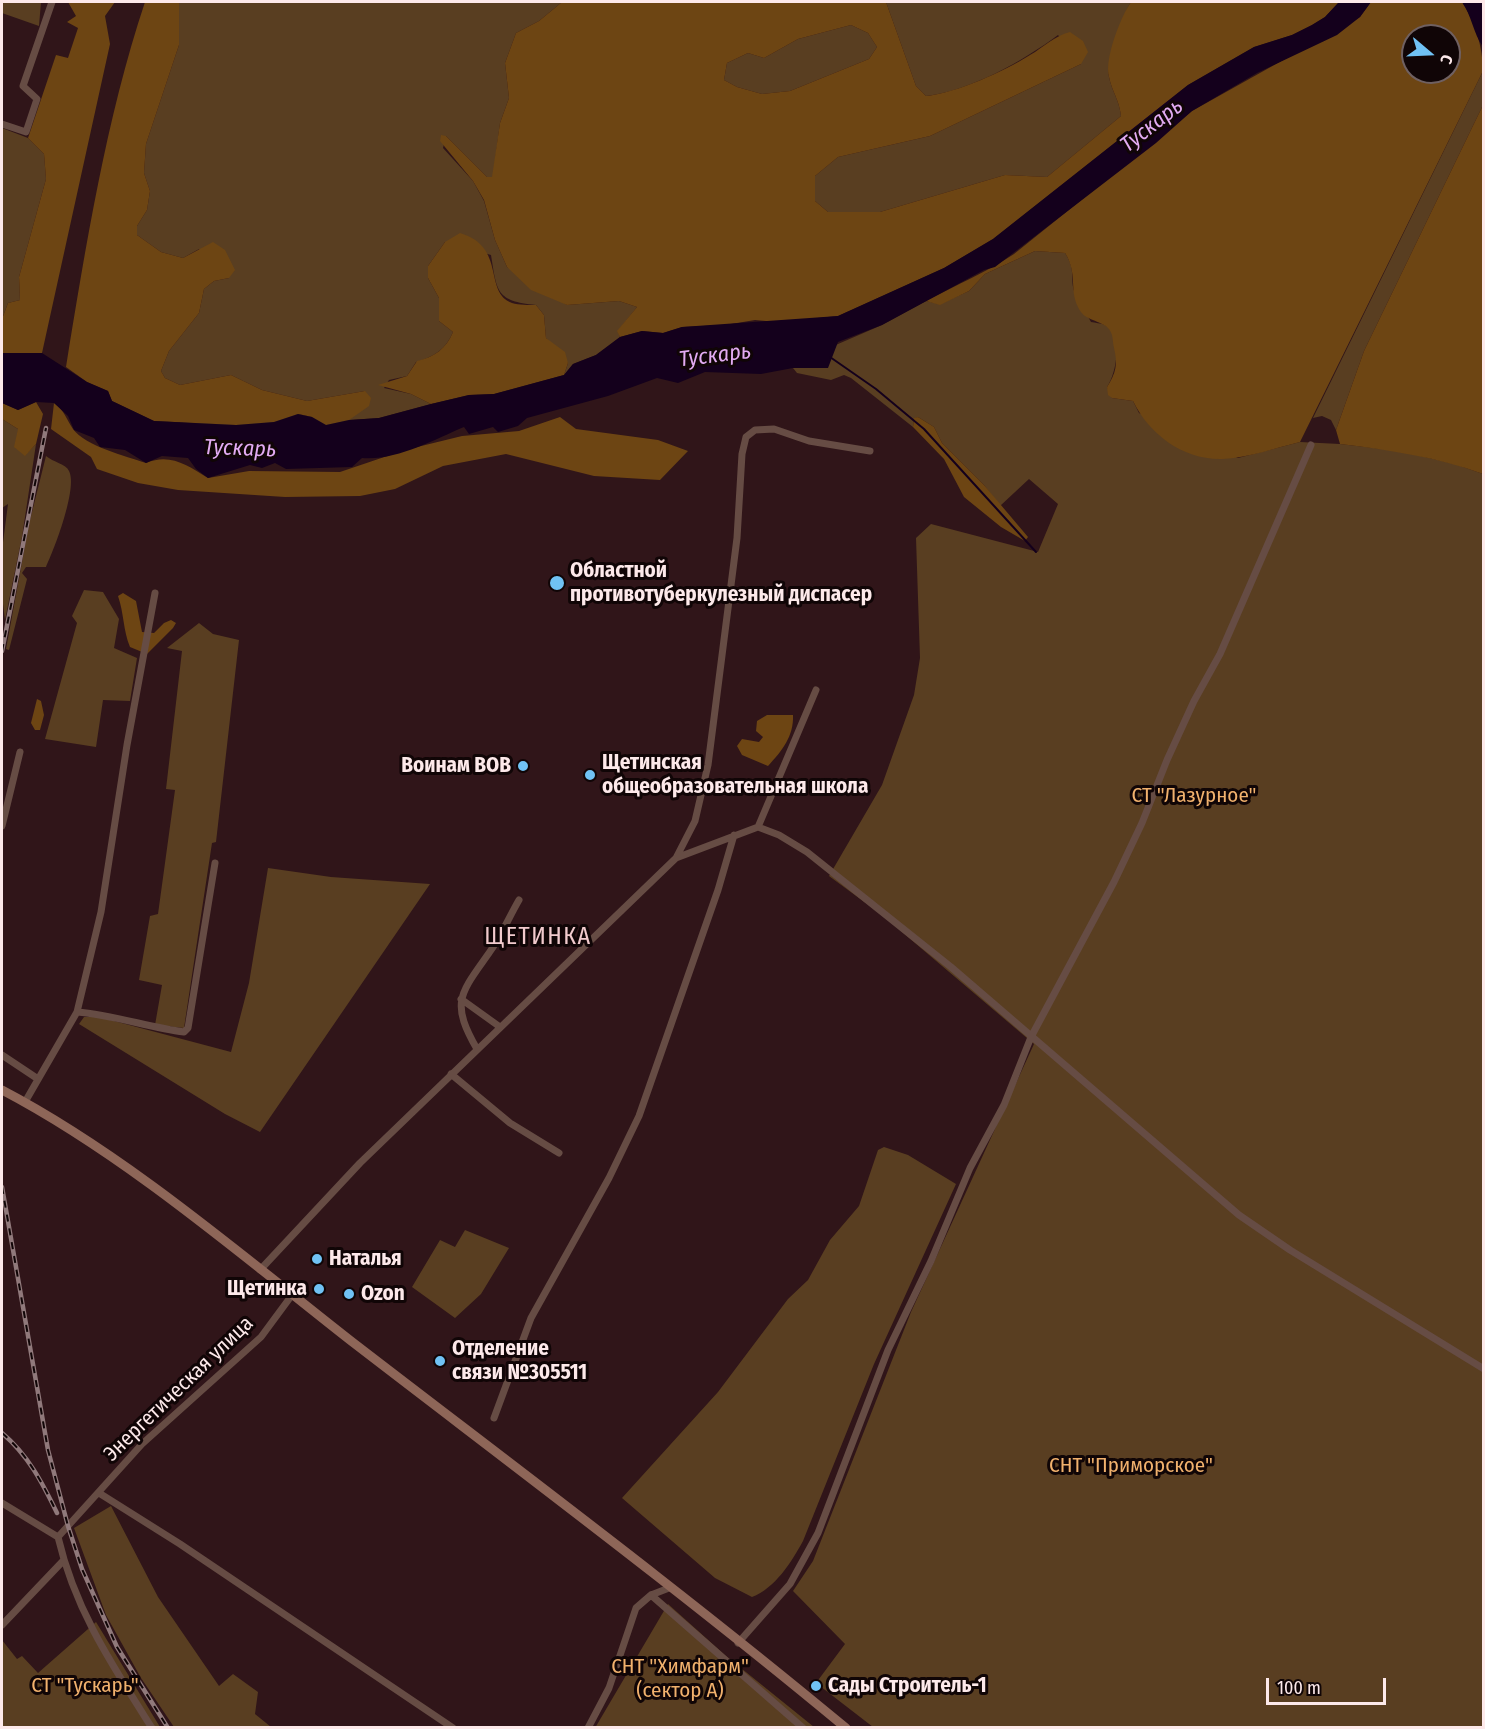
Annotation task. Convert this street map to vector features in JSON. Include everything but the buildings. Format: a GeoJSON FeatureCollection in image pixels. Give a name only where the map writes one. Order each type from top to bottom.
{"type":"FeatureCollection","features":[{"type":"Feature","properties":{"kind":"main road"},"geometry":{"type":"LineString","coordinates":[[2,1090],[25,1102],[157,1191],[846,1728]]}},
{"type":"Feature","properties":{"kind":"street"},"geometry":{"type":"LineString","coordinates":[[2,124],[26,132],[37,99],[23,86],[52,2]]}},
{"type":"Feature","properties":{"kind":"street"},"geometry":{"type":"LineString","coordinates":[[260,1270],[360,1163],[676,858],[695,821],[708,765],[737,538],[742,454],[746,437],[755,430],[774,429],[809,441],[870,451]]}},
{"type":"Feature","properties":{"kind":"street"},"geometry":{"type":"LineString","coordinates":[[738,1643],[790,1584],[802,1565],[830,1504],[888,1350],[931,1261],[970,1168],[1004,1105],[1031,1037],[1119,872],[1192,706],[1220,654],[1311,445]]}},
{"type":"Feature","properties":{"kind":"street"},"geometry":{"type":"LineString","coordinates":[[25,1102],[77,1012],[101,912],[127,745],[155,593]]}},
{"type":"Feature","properties":{"kind":"street"},"geometry":{"type":"LineString","coordinates":[[758,827],[816,690]]}},
{"type":"Feature","properties":{"kind":"street"},"geometry":{"type":"LineString","coordinates":[[2,826],[20,752]]}},
{"type":"Feature","properties":{"kind":"street"},"geometry":{"type":"LineString","coordinates":[[676,858],[758,827],[779,835],[807,852],[951,967],[1239,1215],[1290,1250],[1484,1369]]}},
{"type":"Feature","properties":{"kind":"street"},"geometry":{"type":"LineString","coordinates":[[494,1418],[531,1318],[609,1178],[639,1116],[721,880],[734,836]]}},
{"type":"Feature","properties":{"kind":"street"},"geometry":{"type":"LineString","coordinates":[[77,1012],[98,1014],[184,1032],[188,1028],[215,863]]}},
{"type":"Feature","properties":{"kind":"street"},"geometry":{"type":"LineString","coordinates":[[477,1049],[461,1015],[460,999],[472,973],[490,952],[519,900]]}},
{"type":"Feature","properties":{"kind":"street"},"geometry":{"type":"LineString","coordinates":[[460,999],[500,1028]]}},
{"type":"Feature","properties":{"kind":"street"},"geometry":{"type":"LineString","coordinates":[[2,1055],[38,1079]]}},
{"type":"Feature","properties":{"kind":"street"},"geometry":{"type":"LineString","coordinates":[[451,1074],[510,1123],[560,1153]]}},
{"type":"Feature","properties":{"kind":"street","name":"Энергетическая улица"},"geometry":{"type":"LineString","coordinates":[[58,1537],[142,1444],[261,1337],[292,1295]]}},
{"type":"Feature","properties":{"kind":"street"},"geometry":{"type":"LineString","coordinates":[[99,1493],[180,1544],[453,1728]]}},
{"type":"Feature","properties":{"kind":"street"},"geometry":{"type":"LineString","coordinates":[[2,1503],[58,1537],[63,1561],[77,1602],[100,1647],[152,1728]]}},
{"type":"Feature","properties":{"kind":"street"},"geometry":{"type":"LineString","coordinates":[[2,1625],[63,1561]]}},
{"type":"Feature","properties":{"kind":"street"},"geometry":{"type":"LineString","coordinates":[[588,1728],[609,1688],[636,1608],[651,1595],[669,1588]]}},
{"type":"Feature","properties":{"kind":"street"},"geometry":{"type":"LineString","coordinates":[[651,1595],[803,1728]]}},
{"type":"Feature","properties":{"kind":"green space"},"geometry":{"type":"Polygon","coordinates":[[[2,2],[41,2],[39,26],[2,13],[2,2]]]}},
{"type":"Feature","properties":{"kind":"green space"},"geometry":{"type":"Polygon","coordinates":[[[179,2],[562,2],[539,21],[516,33],[505,63],[509,98],[500,123],[493,177],[487,177],[446,136],[443,148],[473,181],[484,201],[495,240],[507,267],[567,305],[619,301],[637,307],[618,331],[620,337],[596,355],[573,364],[564,375],[568,363],[546,338],[544,315],[536,305],[513,301],[501,292],[497,286],[491,255],[445,242],[428,266],[428,278],[439,298],[439,321],[453,332],[439,352],[416,362],[407,376],[389,380],[384,388],[411,394],[431,404],[379,418],[350,420],[357,434],[179,423],[298,414],[312,417],[365,391],[307,401],[262,390],[231,375],[180,385],[165,378],[161,371],[169,351],[199,313],[204,289],[214,281],[229,278],[199,249],[183,258],[161,252],[137,235],[137,226],[147,210],[150,191],[144,173],[146,144],[179,45],[179,2]]]}},
{"type":"Feature","properties":{"kind":"green space"},"geometry":{"type":"Polygon","coordinates":[[[886,2],[1131,2],[1116,39],[1109,71],[1110,82],[1121,116],[1047,177],[1005,175],[880,212],[828,212],[815,201],[815,176],[838,157],[930,136],[1081,64],[1058,35],[1029,55],[978,81],[943,93],[926,96],[916,86],[886,2]]]}},
{"type":"Feature","properties":{"kind":"green space"},"geometry":{"type":"Polygon","coordinates":[[[851,25],[868,33],[877,47],[869,59],[790,91],[762,94],[737,87],[724,80],[727,63],[748,53],[764,58],[798,39],[851,25]]]}},
{"type":"Feature","properties":{"kind":"green space"},"geometry":{"type":"Polygon","coordinates":[[[1483,71],[1483,105],[1364,351],[1336,430],[1331,420],[1322,416],[1313,418],[1483,71]]]}},
{"type":"Feature","properties":{"kind":"green space"},"geometry":{"type":"Polygon","coordinates":[[[2,128],[28,138],[44,154],[46,179],[19,277],[20,300],[8,303],[2,319],[2,128]]]}},
{"type":"Feature","properties":{"kind":"green space"},"geometry":{"type":"Polygon","coordinates":[[[1035,251],[1065,253],[1072,269],[1074,291],[1079,303],[1091,322],[1105,325],[1114,337],[1116,364],[1107,387],[1112,398],[1133,401],[1139,413],[1238,458],[1300,442],[1340,444],[1400,451],[1455,464],[1483,474],[1483,1727],[873,1727],[816,1683],[845,1644],[793,1591],[813,1561],[911,1312],[1034,1044],[882,915],[829,876],[882,785],[914,695],[920,658],[916,538],[931,524],[1038,552],[1058,504],[1029,479],[1000,506],[984,485],[942,443],[934,427],[918,417],[914,419],[913,427],[851,378],[844,375],[831,380],[797,373],[793,368],[794,363],[882,325],[926,301],[940,304],[969,291],[985,274],[1035,251]]]}},
{"type":"Feature","properties":{"kind":"green space"},"geometry":{"type":"Polygon","coordinates":[[[2,419],[18,429],[25,455],[36,444],[22,537],[5,620],[2,596],[2,550],[8,504],[2,508],[2,419]]]}},
{"type":"Feature","properties":{"kind":"green space"},"geometry":{"type":"Polygon","coordinates":[[[46,456],[69,471],[71,479],[68,504],[46,567],[26,567],[22,573],[27,579],[9,650],[6,649],[29,524],[46,456]]]}},
{"type":"Feature","properties":{"kind":"green space"},"geometry":{"type":"Polygon","coordinates":[[[84,590],[103,592],[119,619],[114,648],[137,658],[130,701],[103,700],[96,747],[45,739],[77,623],[72,616],[84,590]]]}},
{"type":"Feature","properties":{"kind":"green space"},"geometry":{"type":"Polygon","coordinates":[[[199,623],[213,634],[239,640],[216,842],[212,843],[184,1028],[155,1025],[162,985],[139,980],[150,916],[158,914],[175,790],[166,789],[182,651],[167,648],[199,623]]]}},
{"type":"Feature","properties":{"kind":"green space"},"geometry":{"type":"Polygon","coordinates":[[[268,868],[331,877],[430,884],[260,1132],[225,1114],[79,1024],[84,1017],[99,1017],[231,1052],[249,983],[268,868]]]}},
{"type":"Feature","properties":{"kind":"green space"},"geometry":{"type":"Polygon","coordinates":[[[884,1147],[908,1155],[956,1184],[874,1364],[803,1541],[788,1566],[775,1581],[752,1597],[715,1578],[622,1498],[718,1392],[788,1299],[808,1280],[830,1240],[859,1206],[878,1150],[884,1147]]]}},
{"type":"Feature","properties":{"kind":"green space"},"geometry":{"type":"Polygon","coordinates":[[[465,1230],[509,1248],[481,1294],[455,1318],[412,1287],[440,1240],[455,1247],[465,1230]]]}},
{"type":"Feature","properties":{"kind":"green space"},"geometry":{"type":"Polygon","coordinates":[[[111,1506],[158,1597],[219,1686],[233,1674],[258,1692],[255,1714],[271,1727],[174,1727],[141,1678],[106,1615],[74,1528],[111,1506]]]}},
{"type":"Feature","properties":{"kind":"green space","name":"СНТ \"Химфарм\" (сектор А)"},"geometry":{"type":"Polygon","coordinates":[[[668,1604],[726,1656],[814,1727],[595,1728],[668,1604]]]}},
{"type":"Feature","properties":{"kind":"green space","name":"СТ \"Тускарь\""},"geometry":{"type":"Polygon","coordinates":[[[96,1622],[160,1727],[2,1727],[2,1640],[17,1659],[22,1656],[38,1673],[96,1622]]]}},
{"type":"Feature","properties":{"kind":"shaded area"},"geometry":{"type":"Polygon","coordinates":[[[68,2],[115,2],[105,16],[110,44],[42,353],[2,353],[2,319],[8,303],[20,300],[19,277],[46,179],[44,154],[28,138],[56,55],[68,58],[78,28],[67,22],[76,16],[68,2]]]}},
{"type":"Feature","properties":{"kind":"shaded area"},"geometry":{"type":"Polygon","coordinates":[[[145,2],[179,2],[179,45],[146,144],[144,173],[150,191],[147,210],[137,226],[137,235],[161,252],[183,258],[213,242],[225,250],[235,270],[229,278],[214,281],[204,289],[199,313],[169,351],[161,371],[165,378],[180,385],[231,375],[262,390],[307,401],[365,391],[371,398],[369,406],[349,420],[326,425],[312,417],[298,414],[274,422],[236,425],[154,421],[112,401],[108,391],[87,382],[66,367],[98,183],[119,91],[145,2]]]}},
{"type":"Feature","properties":{"kind":"shaded area"},"geometry":{"type":"Polygon","coordinates":[[[562,2],[886,2],[916,86],[926,96],[951,91],[994,74],[1064,34],[1070,32],[1083,41],[1088,52],[1081,64],[930,136],[838,157],[815,176],[815,201],[828,212],[880,212],[1005,175],[1047,177],[1121,116],[1108,69],[1118,27],[1131,2],[1339,2],[1325,17],[1312,25],[1292,35],[1254,47],[1188,85],[993,239],[944,268],[838,316],[777,322],[755,320],[725,325],[682,327],[663,333],[642,331],[620,337],[617,331],[637,307],[619,301],[567,305],[531,290],[507,267],[495,240],[484,200],[473,181],[440,141],[441,135],[446,136],[487,177],[492,177],[500,123],[509,98],[505,63],[516,33],[539,21],[562,2]],[[851,25],[798,39],[764,58],[748,53],[727,63],[724,80],[737,87],[762,94],[790,91],[869,59],[877,47],[868,33],[851,25]]]}},
{"type":"Feature","properties":{"kind":"shaded area"},"geometry":{"type":"Polygon","coordinates":[[[1371,2],[1462,2],[1471,18],[1482,53],[1483,71],[1300,442],[1232,458],[1208,458],[1181,450],[1169,443],[1148,424],[1133,401],[1112,398],[1108,395],[1107,387],[1116,364],[1112,334],[1103,324],[1081,312],[1075,300],[1071,268],[1065,253],[1035,251],[985,274],[969,291],[940,305],[926,301],[1014,254],[1192,111],[1360,17],[1371,2]]]}},
{"type":"Feature","properties":{"kind":"shaded area"},"geometry":{"type":"Polygon","coordinates":[[[1483,105],[1483,474],[1413,455],[1340,444],[1336,430],[1364,351],[1483,105]]]}},
{"type":"Feature","properties":{"kind":"shaded area"},"geometry":{"type":"Polygon","coordinates":[[[460,233],[475,240],[484,248],[503,297],[515,304],[536,305],[544,315],[546,338],[565,352],[568,363],[564,375],[494,394],[469,395],[431,404],[411,394],[378,385],[407,376],[417,361],[439,351],[450,338],[453,332],[439,321],[439,298],[428,278],[428,266],[445,242],[460,233]]]}},
{"type":"Feature","properties":{"kind":"shaded area"},"geometry":{"type":"Polygon","coordinates":[[[36,402],[43,414],[36,444],[25,456],[14,447],[18,429],[2,419],[2,403],[18,410],[36,402]]]}},
{"type":"Feature","properties":{"kind":"shaded area"},"geometry":{"type":"Polygon","coordinates":[[[54,403],[79,435],[96,445],[146,463],[163,459],[178,462],[208,478],[249,471],[340,472],[405,450],[462,436],[519,431],[560,417],[576,429],[658,440],[688,451],[660,480],[594,476],[506,454],[443,466],[395,489],[360,496],[285,497],[178,490],[138,483],[97,469],[91,457],[51,429],[54,403]]]}},
{"type":"Feature","properties":{"kind":"shaded area"},"geometry":{"type":"Polygon","coordinates":[[[918,417],[934,427],[942,443],[984,485],[1028,537],[1025,541],[1001,527],[964,497],[944,459],[913,427],[914,418],[918,417]]]}},
{"type":"Feature","properties":{"kind":"shaded area"},"geometry":{"type":"Polygon","coordinates":[[[123,593],[136,601],[142,632],[154,633],[164,623],[171,620],[176,623],[147,654],[130,647],[118,596],[123,593]]]}},
{"type":"Feature","properties":{"kind":"shaded area"},"geometry":{"type":"Polygon","coordinates":[[[37,699],[41,701],[44,715],[40,730],[35,730],[31,723],[37,699]]]}},
{"type":"Feature","properties":{"kind":"shaded area"},"geometry":{"type":"Polygon","coordinates":[[[767,715],[793,715],[793,723],[786,743],[768,766],[742,755],[737,746],[742,739],[759,742],[763,737],[756,731],[757,721],[767,715]]]}},
{"type":"Feature","properties":{"kind":"water","name":"Тускарь"},"geometry":{"type":"Polygon","coordinates":[[[1339,2],[1371,2],[1360,17],[1337,35],[1257,73],[1192,111],[1156,143],[995,267],[984,270],[882,325],[838,342],[828,368],[793,368],[761,374],[705,372],[678,383],[657,378],[608,396],[527,418],[518,426],[498,432],[493,427],[469,434],[464,427],[401,453],[362,458],[352,467],[286,469],[275,463],[262,468],[250,465],[208,478],[196,469],[188,458],[162,456],[146,463],[125,450],[100,447],[94,438],[74,430],[68,416],[54,403],[36,402],[18,410],[2,403],[2,353],[42,353],[87,382],[108,391],[112,401],[154,421],[236,425],[274,422],[298,414],[312,417],[326,425],[349,420],[379,418],[469,395],[494,394],[564,375],[573,364],[596,355],[620,337],[642,331],[663,333],[682,327],[838,316],[944,268],[993,239],[1188,85],[1254,47],[1292,35],[1312,25],[1325,17],[1339,2]]]}},
{"type":"Feature","properties":{"kind":"water"},"geometry":{"type":"Polygon","coordinates":[[[1462,2],[1483,2],[1483,47],[1468,13],[1462,2]]]}},
{"type":"Feature","properties":{"kind":"waterway"},"geometry":{"type":"LineString","coordinates":[[830,357],[876,389],[924,429],[1036,552]]}},
{"type":"Feature","properties":{"kind":"railway"},"geometry":{"type":"LineString","coordinates":[[2,651],[46,428]]}},
{"type":"Feature","properties":{"kind":"railway"},"geometry":{"type":"LineString","coordinates":[[2,1187],[48,1450],[68,1526],[82,1569],[117,1647],[168,1728]]}},
{"type":"Feature","properties":{"kind":"railway"},"geometry":{"type":"LineString","coordinates":[[2,1433],[34,1470],[57,1513]]}},
{"type":"Feature","properties":{"kind":"place","name":"Областной противотуберкулезный диспасер"},"geometry":{"type":"Point","coordinates":[557,583]}},
{"type":"Feature","properties":{"kind":"place","name":"Воинам ВОВ"},"geometry":{"type":"Point","coordinates":[523,766]}},
{"type":"Feature","properties":{"kind":"place","name":"Щетинская общеобразовательная школа"},"geometry":{"type":"Point","coordinates":[590,775]}},
{"type":"Feature","properties":{"kind":"place","name":"Наталья"},"geometry":{"type":"Point","coordinates":[317,1259]}},
{"type":"Feature","properties":{"kind":"place","name":"Щетинка"},"geometry":{"type":"Point","coordinates":[319,1289]}},
{"type":"Feature","properties":{"kind":"place","name":"Ozon"},"geometry":{"type":"Point","coordinates":[349,1294]}},
{"type":"Feature","properties":{"kind":"place","name":"Отделение связи №305511"},"geometry":{"type":"Point","coordinates":[440,1361]}},
{"type":"Feature","properties":{"kind":"place","name":"Сады Строитель-1"},"geometry":{"type":"Point","coordinates":[816,1686]}},
{"type":"Feature","properties":{"kind":"district","name":"ЩЕТИНКА"},"geometry":{"type":"Point","coordinates":[538,937]}},
{"type":"Feature","properties":{"kind":"park label","name":"СТ \"Лазурное\""},"geometry":{"type":"Point","coordinates":[1194,796]}},
{"type":"Feature","properties":{"kind":"park label","name":"СНТ \"Приморское\""},"geometry":{"type":"Point","coordinates":[1131,1466]}}]}
